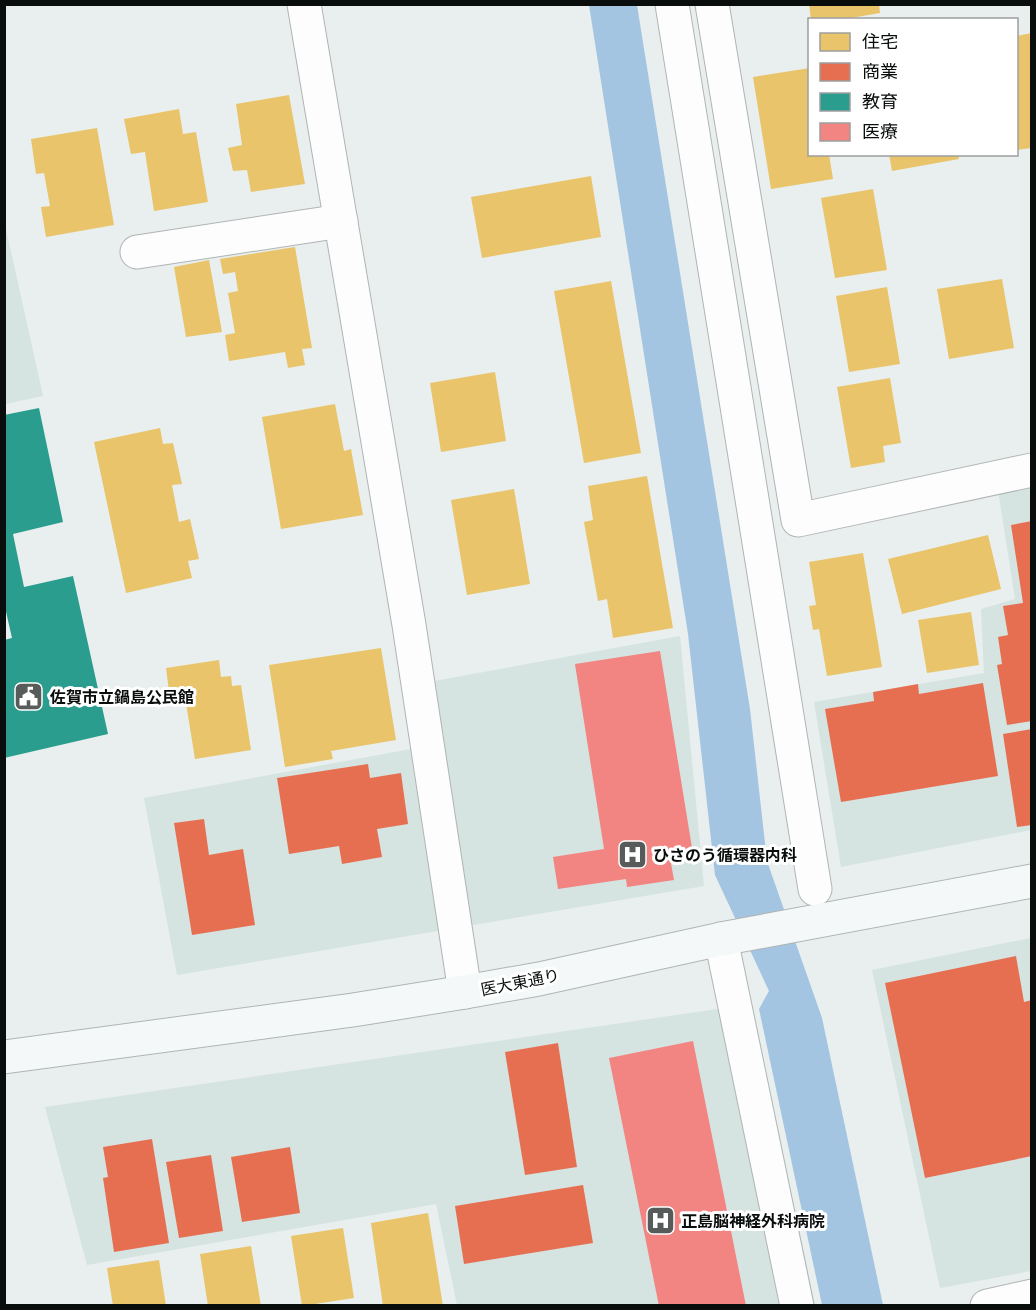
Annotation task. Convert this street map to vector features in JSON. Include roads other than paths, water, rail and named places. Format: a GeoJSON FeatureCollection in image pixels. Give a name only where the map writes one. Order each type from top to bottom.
{"type":"FeatureCollection","features":[{"type":"Feature","properties":{"kind":"street"},"geometry":{"type":"LineString","coordinates":[[304,4],[407,614],[465,992]]}},
{"type":"Feature","properties":{"kind":"street"},"geometry":{"type":"LineString","coordinates":[[672,4],[815,889]]}},
{"type":"Feature","properties":{"kind":"street"},"geometry":{"type":"LineString","coordinates":[[712,4],[798,520],[1032,470]]}},
{"type":"Feature","properties":{"kind":"street"},"geometry":{"type":"LineString","coordinates":[[137,252],[341,221]]}},
{"type":"Feature","properties":{"kind":"street","name":"医大東通り"},"geometry":{"type":"LineString","coordinates":[[4,1057],[341,1012],[465,992],[539,979],[726,938],[1032,881]]}},
{"type":"Feature","properties":{"kind":"street"},"geometry":{"type":"LineString","coordinates":[[726,938],[797,1305]]}},
{"type":"Feature","properties":{"kind":"street"},"geometry":{"type":"LineString","coordinates":[[987,1305],[1032,1296]]}},
{"type":"Feature","properties":{"kind":"water"},"geometry":{"type":"Polygon","coordinates":[[[589,5],[637,5],[750,709],[767,861],[822,1018],[883,1305],[822,1305],[759,1009],[769,991],[715,875],[688,634],[589,5]]]}},
{"type":"Feature","properties":{"kind":"place","name":"佐賀市立鍋島公民館"},"geometry":{"type":"Point","coordinates":[29,697]}},
{"type":"Feature","properties":{"kind":"place","name":"ひさのう循環器内科"},"geometry":{"type":"Point","coordinates":[632,855]}},
{"type":"Feature","properties":{"kind":"place","name":"正島脳神経外科病院"},"geometry":{"type":"Point","coordinates":[660,1221]}}]}
